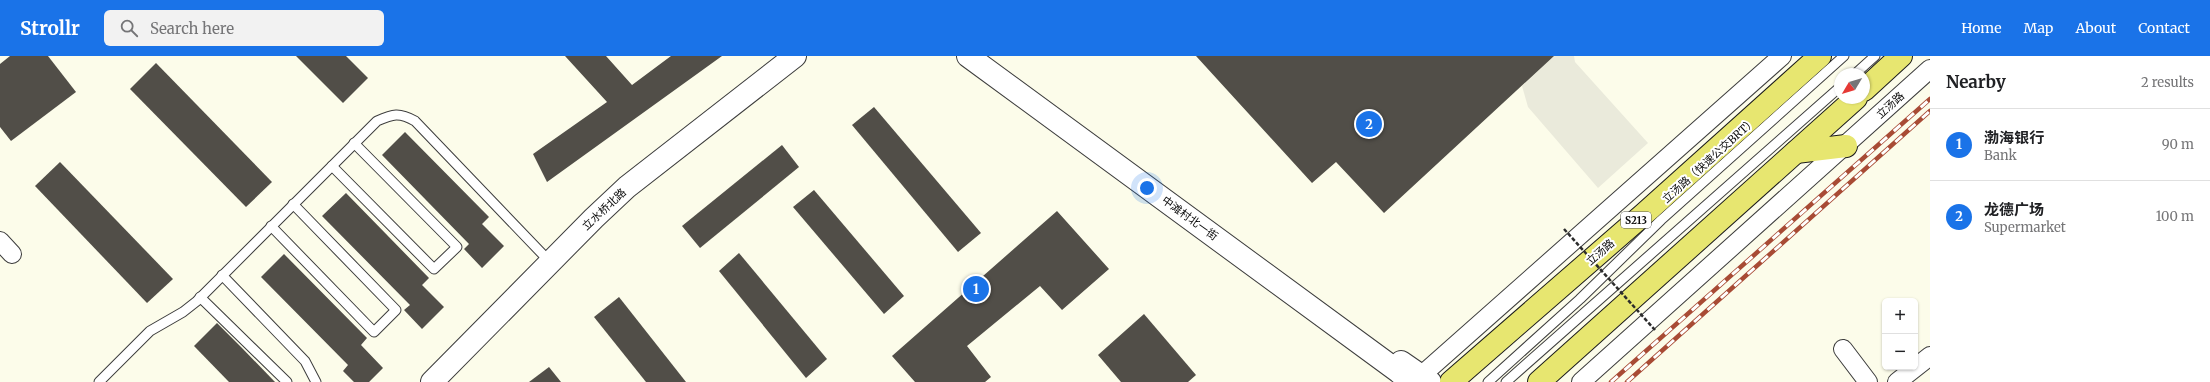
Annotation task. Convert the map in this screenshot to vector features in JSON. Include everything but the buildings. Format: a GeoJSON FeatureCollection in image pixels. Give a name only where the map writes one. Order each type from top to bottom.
{"type":"FeatureCollection","features":[{"type":"Feature","properties":{"kind":"main road","name":"立汤路"},"geometry":{"type":"LineString","coordinates":[[1451,382],[1644,214],[1820,56]]}},
{"type":"Feature","properties":{"kind":"main road"},"geometry":{"type":"LineString","coordinates":[[1870,85],[1902,56]]}},
{"type":"Feature","properties":{"kind":"main road"},"geometry":{"type":"LineString","coordinates":[[1539,382],[1849,104]]}},
{"type":"Feature","properties":{"kind":"main road"},"geometry":{"type":"LineString","coordinates":[[1796,152],[1846,146]]}},
{"type":"Feature","properties":{"kind":"street","name":"立水桥北路"},"geometry":{"type":"LineString","coordinates":[[432,382],[550,262],[627,187],[795,56]]}},
{"type":"Feature","properties":{"kind":"street","name":"中滩村北一街"},"geometry":{"type":"LineString","coordinates":[[968,56],[1399,372],[1418,381]]}},
{"type":"Feature","properties":{"kind":"street","name":"中滩村北一街"},"geometry":{"type":"LineString","coordinates":[[988,56],[1418,381]]}},
{"type":"Feature","properties":{"kind":"street","name":"S213"},"geometry":{"type":"LineString","coordinates":[[1418,381],[1782,56]]}},
{"type":"Feature","properties":{"kind":"street","name":"立汤路"},"geometry":{"type":"LineString","coordinates":[[1581,382],[1846,146],[1930,69]]}},
{"type":"Feature","properties":{"kind":"street"},"geometry":{"type":"LineString","coordinates":[[1843,349],[1868,382]]}},
{"type":"Feature","properties":{"kind":"street"},"geometry":{"type":"LineString","coordinates":[[1897,382],[1930,356]]}},
{"type":"Feature","properties":{"kind":"lane","name":"立汤路（快速公交BRT）"},"geometry":{"type":"LineString","coordinates":[[1488,382],[1580,299],[1661,220],[1844,56]]}},
{"type":"Feature","properties":{"kind":"lane"},"geometry":{"type":"LineString","coordinates":[[1861,68],[1875,56]]}},
{"type":"Feature","properties":{"kind":"lane"},"geometry":{"type":"LineString","coordinates":[[1506,382],[1834,92]]}},
{"type":"Feature","properties":{"kind":"lane"},"geometry":{"type":"LineString","coordinates":[[99,382],[150,331],[183,312],[200,297],[377,121],[391,115],[403,115],[415,121],[550,262]]}},
{"type":"Feature","properties":{"kind":"lane"},"geometry":{"type":"LineString","coordinates":[[332,166],[434,269],[456,247],[354,143]]}},
{"type":"Feature","properties":{"kind":"lane"},"geometry":{"type":"LineString","coordinates":[[271,226],[374,332],[396,310],[293,204]]}},
{"type":"Feature","properties":{"kind":"lane"},"geometry":{"type":"LineString","coordinates":[[222,275],[305,361],[316,382]]}},
{"type":"Feature","properties":{"kind":"lane"},"geometry":{"type":"LineString","coordinates":[[200,297],[287,382]]}},
{"type":"Feature","properties":{"kind":"path"},"geometry":{"type":"LineString","coordinates":[[1564,229],[1655,330]]}},
{"type":"Feature","properties":{"kind":"shaded area"},"geometry":{"type":"Polygon","coordinates":[[[1554,56],[1574,56],[1575,62],[1648,143],[1598,188],[1528,107],[1522,86],[1554,56]]]}},
{"type":"Feature","properties":{"kind":"railway"},"geometry":{"type":"LineString","coordinates":[[1611,382],[1930,99]]}},
{"type":"Feature","properties":{"kind":"railway"},"geometry":{"type":"LineString","coordinates":[[1627,382],[1930,111]]}},
{"type":"Feature","properties":{"kind":"place","name":"龙德广场"},"geometry":{"type":"Point","coordinates":[1369,124]}},
{"type":"Feature","properties":{"kind":"place","name":"渤海银行"},"geometry":{"type":"Point","coordinates":[976,289]}}]}
